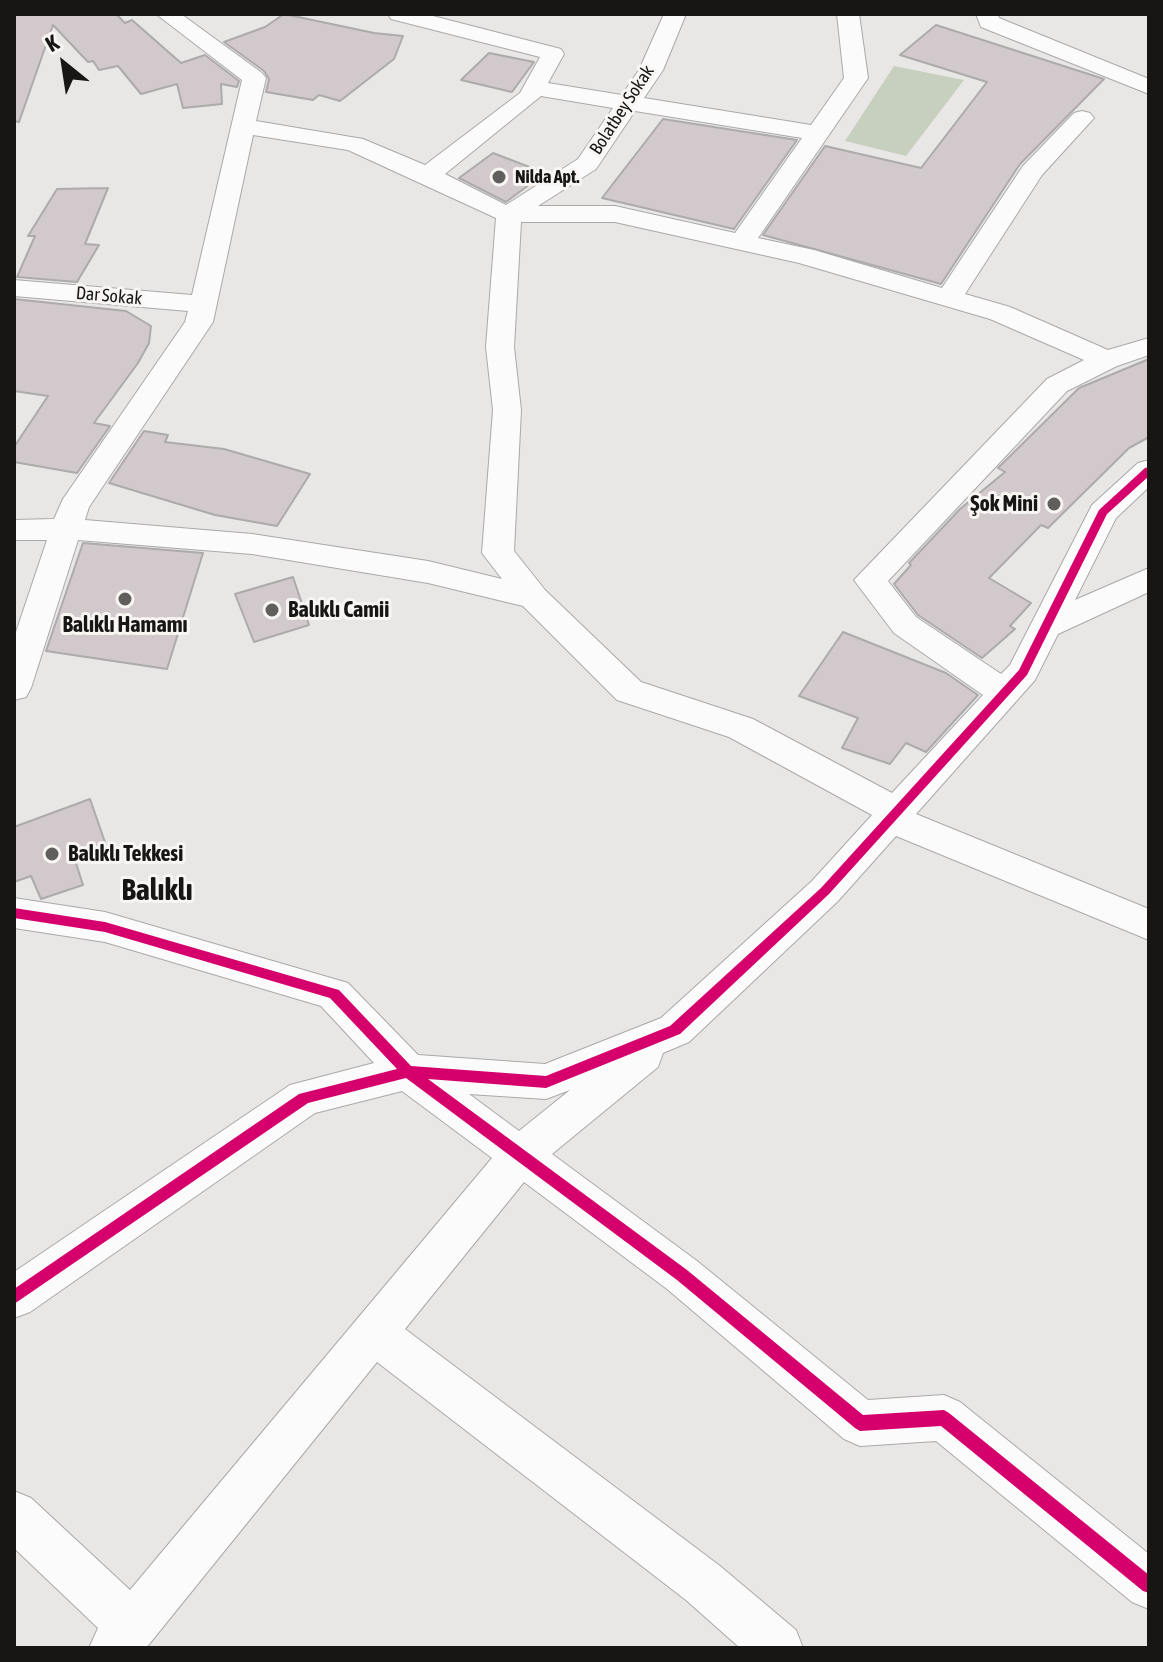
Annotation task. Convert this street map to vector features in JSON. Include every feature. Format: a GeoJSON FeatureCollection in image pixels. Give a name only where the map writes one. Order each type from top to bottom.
{"type":"FeatureCollection","features":[{"type":"Feature","properties":{"kind":"street"},"geometry":{"type":"LineString","coordinates":[[14,688],[74,506],[199,322],[254,78],[167,14]]}},
{"type":"Feature","properties":{"kind":"street"},"geometry":{"type":"LineString","coordinates":[[399,14],[553,54],[529,97],[428,175]]}},
{"type":"Feature","properties":{"kind":"street","name":"Bolatbey Sokak"},"geometry":{"type":"LineString","coordinates":[[509,214],[587,164],[651,70],[675,14]]}},
{"type":"Feature","properties":{"kind":"street"},"geometry":{"type":"LineString","coordinates":[[742,242],[856,78],[848,14]]}},
{"type":"Feature","properties":{"kind":"street"},"geometry":{"type":"LineString","coordinates":[[987,14],[989,22],[1149,87]]}},
{"type":"Feature","properties":{"kind":"street"},"geometry":{"type":"LineString","coordinates":[[534,88],[818,133]]}},
{"type":"Feature","properties":{"kind":"street"},"geometry":{"type":"LineString","coordinates":[[949,298],[1032,171],[1082,118]]}},
{"type":"Feature","properties":{"kind":"street"},"geometry":{"type":"LineString","coordinates":[[242,126],[354,144],[428,175],[485,206],[509,214],[615,214],[805,256],[1000,313],[1107,360]]}},
{"type":"Feature","properties":{"kind":"street"},"geometry":{"type":"LineString","coordinates":[[509,214],[500,347],[507,410],[498,553],[534,598],[629,691],[741,728],[893,816],[1149,925]]}},
{"type":"Feature","properties":{"kind":"street","name":"Dar Sokak"},"geometry":{"type":"LineString","coordinates":[[14,288],[203,304]]}},
{"type":"Feature","properties":{"kind":"street"},"geometry":{"type":"LineString","coordinates":[[1003,692],[905,625],[870,580],[1057,385],[1107,360],[1149,346]]}},
{"type":"Feature","properties":{"kind":"street"},"geometry":{"type":"LineString","coordinates":[[14,1515],[122,1636],[520,1155],[675,1030],[825,891],[1023,672],[1103,512],[1149,470]]}},
{"type":"Feature","properties":{"kind":"street"},"geometry":{"type":"LineString","coordinates":[[14,530],[66,529],[252,544],[428,572],[534,598]]}},
{"type":"Feature","properties":{"kind":"street"},"geometry":{"type":"LineString","coordinates":[[1045,627],[1149,579]]}},
{"type":"Feature","properties":{"kind":"street"},"geometry":{"type":"LineString","coordinates":[[14,913],[105,927],[334,994],[408,1072],[682,1275],[860,1423],[944,1418],[1149,1585]]}},
{"type":"Feature","properties":{"kind":"street"},"geometry":{"type":"LineString","coordinates":[[14,1297],[304,1098],[408,1072],[546,1082],[675,1030]]}},
{"type":"Feature","properties":{"kind":"street"},"geometry":{"type":"LineString","coordinates":[[373,1332],[703,1583],[778,1648]]}},
{"type":"Feature","properties":{"kind":"green space"},"geometry":{"type":"Polygon","coordinates":[[[894,66],[964,80],[906,156],[845,141],[894,66]]]}},
{"type":"Feature","properties":{"kind":"building"},"geometry":{"type":"Polygon","coordinates":[[[14,14],[116,14],[125,23],[132,20],[181,63],[205,55],[239,81],[237,87],[221,84],[222,104],[183,108],[177,84],[141,94],[118,66],[99,70],[53,25],[19,122],[14,121],[14,14]]]}},
{"type":"Feature","properties":{"kind":"building"},"geometry":{"type":"Polygon","coordinates":[[[284,14],[403,36],[394,59],[340,101],[319,95],[313,100],[266,92],[269,79],[264,71],[224,42],[265,27],[284,14]]]}},
{"type":"Feature","properties":{"kind":"building"},"geometry":{"type":"Polygon","coordinates":[[[936,25],[1104,79],[1020,164],[941,284],[763,235],[825,146],[921,168],[987,82],[900,55],[936,25]]]}},
{"type":"Feature","properties":{"kind":"building"},"geometry":{"type":"Polygon","coordinates":[[[489,53],[534,62],[512,92],[461,80],[489,53]]]}},
{"type":"Feature","properties":{"kind":"building"},"geometry":{"type":"Polygon","coordinates":[[[663,119],[797,140],[734,229],[602,198],[663,119]]]}},
{"type":"Feature","properties":{"kind":"building","name":"Nilda Apt."},"geometry":{"type":"Polygon","coordinates":[[[493,153],[545,173],[506,202],[459,178],[493,153]]]}},
{"type":"Feature","properties":{"kind":"building"},"geometry":{"type":"Polygon","coordinates":[[[108,188],[85,244],[99,245],[77,282],[17,277],[35,236],[28,236],[57,189],[108,188]]]}},
{"type":"Feature","properties":{"kind":"building"},"geometry":{"type":"Polygon","coordinates":[[[14,299],[126,311],[151,326],[149,343],[138,363],[94,423],[110,426],[77,473],[14,462],[14,447],[48,396],[14,391],[14,299]]]}},
{"type":"Feature","properties":{"kind":"building"},"geometry":{"type":"Polygon","coordinates":[[[1149,359],[1149,437],[1129,448],[1048,528],[1041,525],[989,578],[1031,603],[1010,626],[1015,629],[982,658],[918,615],[894,584],[911,565],[909,563],[960,509],[1005,472],[998,468],[1079,388],[1149,359]]]}},
{"type":"Feature","properties":{"kind":"building"},"geometry":{"type":"Polygon","coordinates":[[[144,431],[168,435],[165,442],[224,449],[310,474],[277,526],[215,515],[109,483],[144,431]]]}},
{"type":"Feature","properties":{"kind":"building","name":"Balıklı Hamamı"},"geometry":{"type":"Polygon","coordinates":[[[83,543],[203,553],[167,669],[46,651],[83,543]]]}},
{"type":"Feature","properties":{"kind":"building","name":"Balıklı Camii"},"geometry":{"type":"Polygon","coordinates":[[[293,577],[309,625],[254,642],[235,594],[293,577]]]}},
{"type":"Feature","properties":{"kind":"building"},"geometry":{"type":"Polygon","coordinates":[[[843,632],[946,673],[978,695],[926,752],[906,743],[890,764],[842,748],[858,718],[799,696],[843,632]]]}},
{"type":"Feature","properties":{"kind":"building","name":"Balıklı Tekkesi"},"geometry":{"type":"Polygon","coordinates":[[[90,799],[107,848],[75,860],[83,885],[41,899],[31,876],[14,882],[14,827],[90,799]]]}},
{"type":"Feature","properties":{"kind":"cycle path"},"geometry":{"type":"LineString","coordinates":[[14,1297],[304,1098],[408,1072],[546,1082],[675,1030],[825,891],[1023,672],[1103,512],[1149,470]]}},
{"type":"Feature","properties":{"kind":"cycle path"},"geometry":{"type":"LineString","coordinates":[[14,913],[105,927],[334,994],[408,1072],[682,1275],[860,1423],[944,1418],[1149,1585]]}},
{"type":"Feature","properties":{"kind":"place","name":"Nilda Apt."},"geometry":{"type":"Point","coordinates":[499,177]}},
{"type":"Feature","properties":{"kind":"place","name":"Şok Mini"},"geometry":{"type":"Point","coordinates":[1054,504]}},
{"type":"Feature","properties":{"kind":"place","name":"Balıklı Hamamı"},"geometry":{"type":"Point","coordinates":[125,599]}},
{"type":"Feature","properties":{"kind":"place","name":"Balıklı Camii"},"geometry":{"type":"Point","coordinates":[272,610]}},
{"type":"Feature","properties":{"kind":"place","name":"Balıklı Tekkesi"},"geometry":{"type":"Point","coordinates":[52,854]}},
{"type":"Feature","properties":{"kind":"district","name":"Balıklı"},"geometry":{"type":"Point","coordinates":[157,891]}}]}
